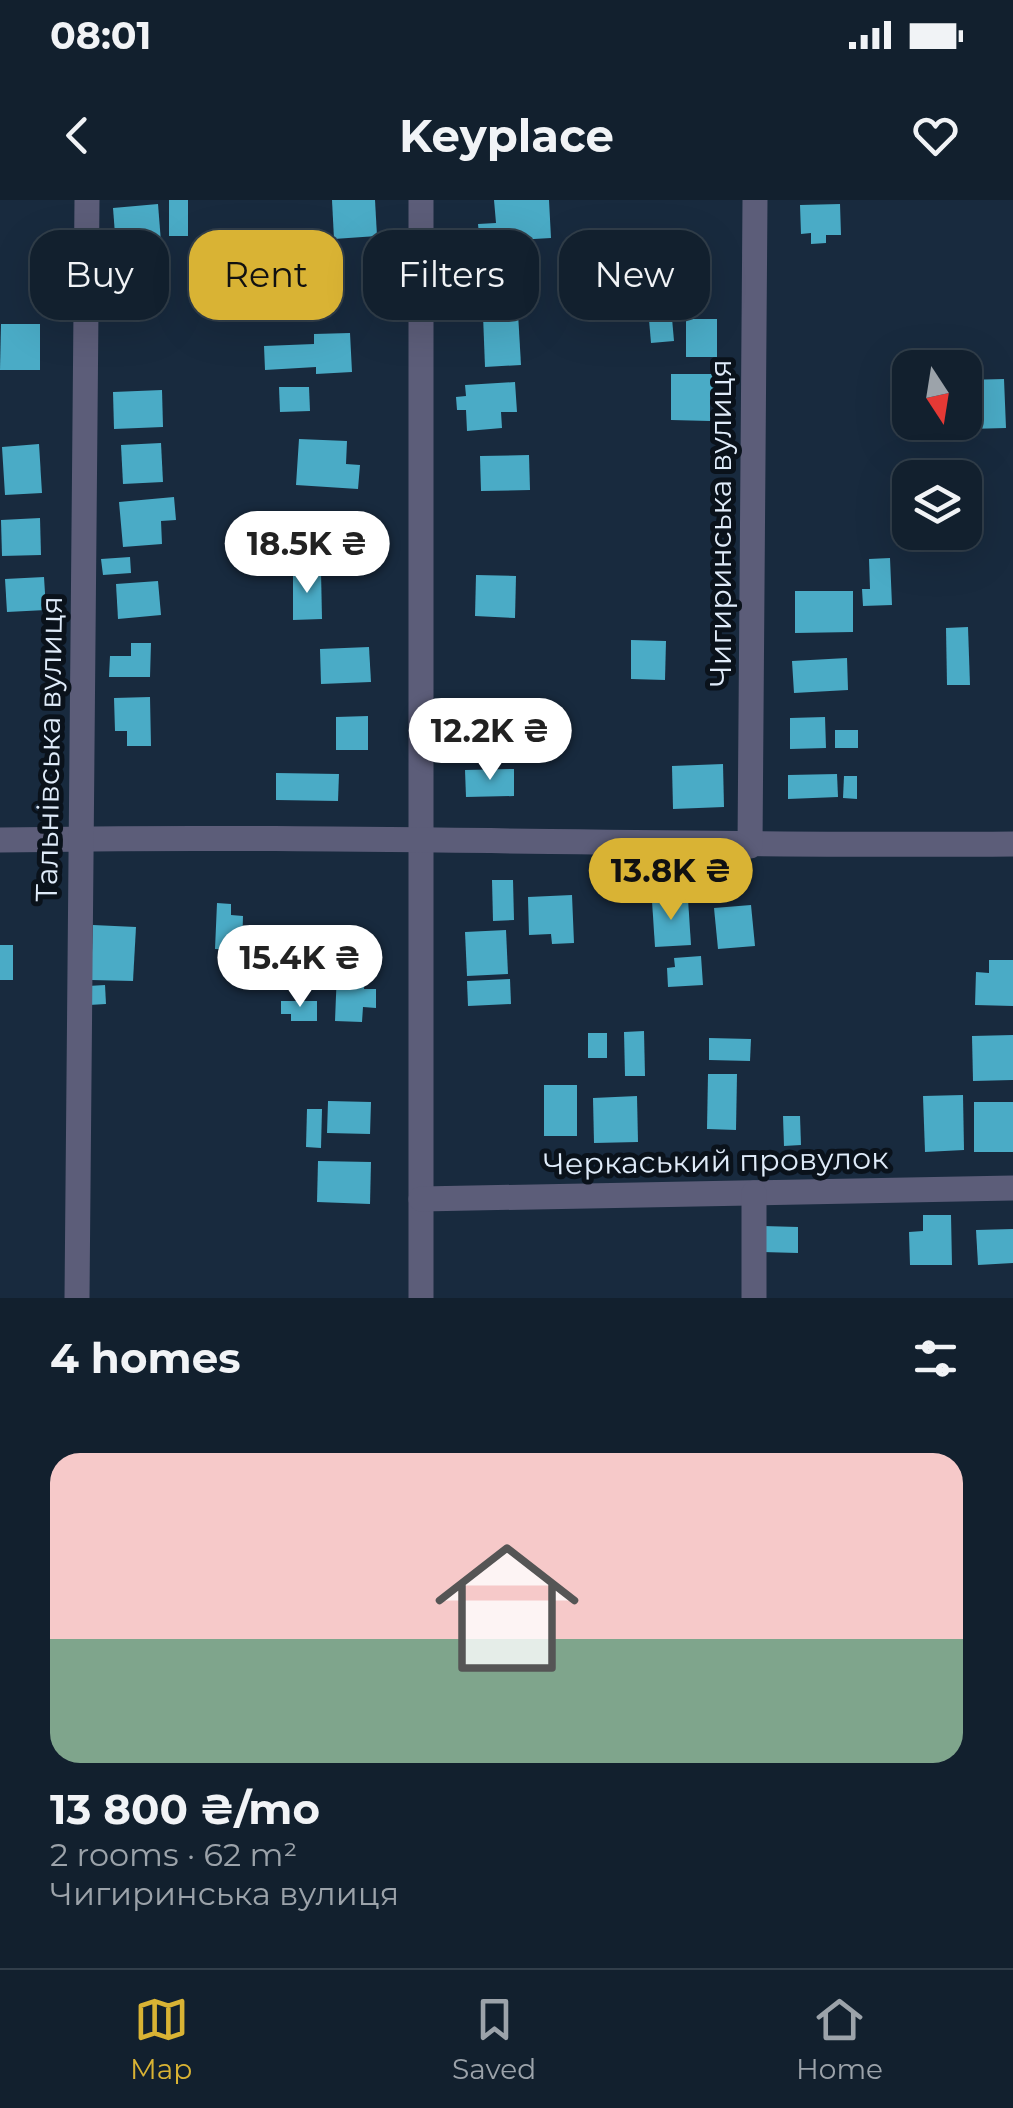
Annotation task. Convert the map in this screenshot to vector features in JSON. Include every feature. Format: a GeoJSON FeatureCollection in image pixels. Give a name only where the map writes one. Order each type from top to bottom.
{"type":"FeatureCollection","features":[{"type":"Feature","properties":{"kind":"street","name":"Тальнівська вулиця"},"geometry":{"type":"LineString","coordinates":[[78,1298],[88,200]]}},
{"type":"Feature","properties":{"kind":"street"},"geometry":{"type":"LineString","coordinates":[[420,200],[421,1298]]}},
{"type":"Feature","properties":{"kind":"street","name":"Чигиринська вулиця"},"geometry":{"type":"LineString","coordinates":[[750,846],[755,200]]}},
{"type":"Feature","properties":{"kind":"street"},"geometry":{"type":"LineString","coordinates":[[0,840],[750,846],[1013,844]]}},
{"type":"Feature","properties":{"kind":"street","name":"Черкаський провулок"},"geometry":{"type":"LineString","coordinates":[[421,1200],[1013,1188]]}},
{"type":"Feature","properties":{"kind":"street"},"geometry":{"type":"LineString","coordinates":[[754,1193],[754,1298]]}},
{"type":"Feature","properties":{"kind":"building"},"geometry":{"type":"Polygon","coordinates":[[[169,200],[188,200],[188,236],[169,236],[169,200]]]}},
{"type":"Feature","properties":{"kind":"building"},"geometry":{"type":"Polygon","coordinates":[[[332,200],[375,200],[377,230],[363,230],[363,237],[343,238],[343,230],[334,230],[332,200]]]}},
{"type":"Feature","properties":{"kind":"building"},"geometry":{"type":"Polygon","coordinates":[[[494,200],[549,200],[551,238],[539,239],[539,230],[479,230],[478,224],[496,223],[494,200]]]}},
{"type":"Feature","properties":{"kind":"building"},"geometry":{"type":"Polygon","coordinates":[[[158,204],[160,230],[115,230],[113,208],[158,204]]]}},
{"type":"Feature","properties":{"kind":"building"},"geometry":{"type":"Polygon","coordinates":[[[840,204],[841,235],[826,235],[826,243],[811,244],[811,233],[801,234],[800,205],[840,204]]]}},
{"type":"Feature","properties":{"kind":"building"},"geometry":{"type":"Polygon","coordinates":[[[717,319],[717,357],[686,357],[686,320],[717,319]]]}},
{"type":"Feature","properties":{"kind":"building"},"geometry":{"type":"Polygon","coordinates":[[[483,320],[518,320],[521,365],[485,367],[483,320]]]}},
{"type":"Feature","properties":{"kind":"building"},"geometry":{"type":"Polygon","coordinates":[[[649,320],[672,320],[674,341],[651,343],[649,320]]]}},
{"type":"Feature","properties":{"kind":"building"},"geometry":{"type":"Polygon","coordinates":[[[1,324],[40,324],[40,370],[0,370],[1,324]]]}},
{"type":"Feature","properties":{"kind":"building"},"geometry":{"type":"Polygon","coordinates":[[[350,333],[352,372],[316,374],[316,367],[265,370],[264,346],[314,344],[314,334],[350,333]]]}},
{"type":"Feature","properties":{"kind":"building"},"geometry":{"type":"Polygon","coordinates":[[[671,374],[727,374],[727,394],[710,394],[710,421],[671,420],[671,374]]]}},
{"type":"Feature","properties":{"kind":"building"},"geometry":{"type":"Polygon","coordinates":[[[1004,379],[1006,428],[982,429],[982,380],[1004,379]]]}},
{"type":"Feature","properties":{"kind":"building"},"geometry":{"type":"Polygon","coordinates":[[[515,382],[517,412],[501,412],[502,428],[467,431],[466,410],[457,410],[456,397],[466,396],[465,385],[515,382]]]}},
{"type":"Feature","properties":{"kind":"building"},"geometry":{"type":"Polygon","coordinates":[[[279,387],[309,387],[310,411],[280,412],[279,387]]]}},
{"type":"Feature","properties":{"kind":"building"},"geometry":{"type":"Polygon","coordinates":[[[162,390],[163,427],[114,429],[113,392],[162,390]]]}},
{"type":"Feature","properties":{"kind":"building"},"geometry":{"type":"Polygon","coordinates":[[[299,439],[347,441],[346,464],[360,465],[358,489],[296,485],[299,439]]]}},
{"type":"Feature","properties":{"kind":"building"},"geometry":{"type":"Polygon","coordinates":[[[161,443],[163,482],[123,484],[121,445],[161,443]]]}},
{"type":"Feature","properties":{"kind":"building"},"geometry":{"type":"Polygon","coordinates":[[[39,444],[42,493],[5,495],[2,447],[39,444]]]}},
{"type":"Feature","properties":{"kind":"building"},"geometry":{"type":"Polygon","coordinates":[[[529,455],[530,490],[481,491],[480,456],[529,455]]]}},
{"type":"Feature","properties":{"kind":"building"},"geometry":{"type":"Polygon","coordinates":[[[174,497],[176,520],[161,521],[162,544],[123,547],[119,502],[174,497]]]}},
{"type":"Feature","properties":{"kind":"building"},"geometry":{"type":"Polygon","coordinates":[[[40,518],[41,555],[2,556],[1,520],[40,518]]]}},
{"type":"Feature","properties":{"kind":"building"},"geometry":{"type":"Polygon","coordinates":[[[130,557],[131,573],[103,575],[101,559],[130,557]]]}},
{"type":"Feature","properties":{"kind":"building"},"geometry":{"type":"Polygon","coordinates":[[[890,558],[892,605],[863,606],[862,589],[870,589],[869,559],[890,558]]]}},
{"type":"Feature","properties":{"kind":"building"},"geometry":{"type":"Polygon","coordinates":[[[321,571],[322,619],[293,620],[293,572],[321,571]]]}},
{"type":"Feature","properties":{"kind":"building"},"geometry":{"type":"Polygon","coordinates":[[[476,575],[516,576],[515,618],[475,616],[476,575]]]}},
{"type":"Feature","properties":{"kind":"building"},"geometry":{"type":"Polygon","coordinates":[[[44,577],[46,610],[7,612],[5,579],[44,577]]]}},
{"type":"Feature","properties":{"kind":"building"},"geometry":{"type":"Polygon","coordinates":[[[158,581],[161,615],[118,619],[116,584],[158,581]]]}},
{"type":"Feature","properties":{"kind":"building"},"geometry":{"type":"Polygon","coordinates":[[[795,591],[853,591],[853,632],[795,633],[795,591]]]}},
{"type":"Feature","properties":{"kind":"building"},"geometry":{"type":"Polygon","coordinates":[[[968,627],[970,685],[947,685],[946,628],[968,627]]]}},
{"type":"Feature","properties":{"kind":"building"},"geometry":{"type":"Polygon","coordinates":[[[631,640],[666,641],[665,680],[631,679],[631,640]]]}},
{"type":"Feature","properties":{"kind":"building"},"geometry":{"type":"Polygon","coordinates":[[[131,643],[151,643],[150,677],[109,677],[110,656],[131,656],[131,643]]]}},
{"type":"Feature","properties":{"kind":"building"},"geometry":{"type":"Polygon","coordinates":[[[369,647],[371,682],[321,684],[320,649],[369,647]]]}},
{"type":"Feature","properties":{"kind":"building"},"geometry":{"type":"Polygon","coordinates":[[[847,658],[848,690],[794,693],[792,661],[847,658]]]}},
{"type":"Feature","properties":{"kind":"building"},"geometry":{"type":"Polygon","coordinates":[[[150,697],[151,746],[127,746],[127,731],[115,731],[114,698],[150,697]]]}},
{"type":"Feature","properties":{"kind":"building"},"geometry":{"type":"Polygon","coordinates":[[[509,707],[509,746],[463,746],[463,708],[509,707]]]}},
{"type":"Feature","properties":{"kind":"building"},"geometry":{"type":"Polygon","coordinates":[[[368,716],[368,750],[336,750],[336,717],[368,716]]]}},
{"type":"Feature","properties":{"kind":"building"},"geometry":{"type":"Polygon","coordinates":[[[825,717],[826,748],[790,749],[790,718],[825,717]]]}},
{"type":"Feature","properties":{"kind":"building"},"geometry":{"type":"Polygon","coordinates":[[[835,730],[858,730],[858,748],[835,748],[835,730]]]}},
{"type":"Feature","properties":{"kind":"building"},"geometry":{"type":"Polygon","coordinates":[[[723,764],[724,807],[673,809],[672,766],[723,764]]]}},
{"type":"Feature","properties":{"kind":"building"},"geometry":{"type":"Polygon","coordinates":[[[514,769],[514,796],[466,797],[465,770],[514,769]]]}},
{"type":"Feature","properties":{"kind":"building"},"geometry":{"type":"Polygon","coordinates":[[[276,773],[339,774],[338,801],[276,800],[276,773]]]}},
{"type":"Feature","properties":{"kind":"building"},"geometry":{"type":"Polygon","coordinates":[[[837,774],[838,797],[788,799],[788,775],[837,774]]]}},
{"type":"Feature","properties":{"kind":"building"},"geometry":{"type":"Polygon","coordinates":[[[844,776],[857,776],[857,799],[843,798],[844,776]]]}},
{"type":"Feature","properties":{"kind":"building"},"geometry":{"type":"Polygon","coordinates":[[[492,880],[513,880],[514,920],[493,921],[492,880]]]}},
{"type":"Feature","properties":{"kind":"building"},"geometry":{"type":"Polygon","coordinates":[[[572,895],[574,943],[552,944],[551,934],[529,935],[528,897],[572,895]]]}},
{"type":"Feature","properties":{"kind":"building"},"geometry":{"type":"Polygon","coordinates":[[[688,899],[691,945],[655,947],[652,901],[688,899]]]}},
{"type":"Feature","properties":{"kind":"building"},"geometry":{"type":"Polygon","coordinates":[[[217,903],[231,904],[231,915],[243,916],[242,950],[215,949],[217,903]]]}},
{"type":"Feature","properties":{"kind":"building"},"geometry":{"type":"Polygon","coordinates":[[[751,905],[755,946],[718,949],[714,908],[751,905]]]}},
{"type":"Feature","properties":{"kind":"building"},"geometry":{"type":"Polygon","coordinates":[[[93,925],[136,927],[133,981],[91,980],[93,925]]]}},
{"type":"Feature","properties":{"kind":"building"},"geometry":{"type":"Polygon","coordinates":[[[506,930],[508,974],[467,976],[465,932],[506,930]]]}},
{"type":"Feature","properties":{"kind":"building"},"geometry":{"type":"Polygon","coordinates":[[[0,945],[13,945],[13,980],[0,980],[0,945]]]}},
{"type":"Feature","properties":{"kind":"building"},"geometry":{"type":"Polygon","coordinates":[[[701,956],[703,985],[668,987],[667,968],[675,967],[674,958],[701,956]]]}},
{"type":"Feature","properties":{"kind":"building"},"geometry":{"type":"Polygon","coordinates":[[[989,960],[1013,960],[1013,1006],[975,1005],[976,972],[989,973],[989,960]]]}},
{"type":"Feature","properties":{"kind":"building"},"geometry":{"type":"Polygon","coordinates":[[[337,971],[365,972],[364,989],[376,989],[376,1008],[363,1007],[362,1022],[335,1021],[337,971]]]}},
{"type":"Feature","properties":{"kind":"building"},"geometry":{"type":"Polygon","coordinates":[[[510,979],[511,1004],[468,1006],[467,981],[510,979]]]}},
{"type":"Feature","properties":{"kind":"building"},"geometry":{"type":"Polygon","coordinates":[[[105,985],[106,1004],[89,1005],[88,986],[105,985]]]}},
{"type":"Feature","properties":{"kind":"building"},"geometry":{"type":"Polygon","coordinates":[[[281,1001],[317,1001],[317,1021],[291,1021],[291,1014],[281,1014],[281,1001]]]}},
{"type":"Feature","properties":{"kind":"building"},"geometry":{"type":"Polygon","coordinates":[[[644,1031],[645,1076],[625,1076],[624,1032],[644,1031]]]}},
{"type":"Feature","properties":{"kind":"building"},"geometry":{"type":"Polygon","coordinates":[[[588,1033],[607,1033],[607,1058],[588,1058],[588,1033]]]}},
{"type":"Feature","properties":{"kind":"building"},"geometry":{"type":"Polygon","coordinates":[[[1013,1035],[1013,1080],[973,1081],[972,1036],[1013,1035]]]}},
{"type":"Feature","properties":{"kind":"building"},"geometry":{"type":"Polygon","coordinates":[[[709,1038],[751,1039],[750,1061],[709,1060],[709,1038]]]}},
{"type":"Feature","properties":{"kind":"building"},"geometry":{"type":"Polygon","coordinates":[[[708,1074],[737,1074],[736,1130],[707,1129],[708,1074]]]}},
{"type":"Feature","properties":{"kind":"building"},"geometry":{"type":"Polygon","coordinates":[[[544,1085],[577,1085],[577,1136],[544,1136],[544,1085]]]}},
{"type":"Feature","properties":{"kind":"building"},"geometry":{"type":"Polygon","coordinates":[[[963,1095],[964,1150],[925,1152],[923,1096],[963,1095]]]}},
{"type":"Feature","properties":{"kind":"building"},"geometry":{"type":"Polygon","coordinates":[[[637,1096],[638,1142],[594,1143],[593,1098],[637,1096]]]}},
{"type":"Feature","properties":{"kind":"building"},"geometry":{"type":"Polygon","coordinates":[[[328,1101],[371,1102],[370,1134],[327,1133],[328,1101]]]}},
{"type":"Feature","properties":{"kind":"building"},"geometry":{"type":"Polygon","coordinates":[[[974,1102],[1013,1102],[1013,1152],[974,1152],[974,1102]]]}},
{"type":"Feature","properties":{"kind":"building"},"geometry":{"type":"Polygon","coordinates":[[[307,1109],[322,1109],[321,1148],[306,1147],[307,1109]]]}},
{"type":"Feature","properties":{"kind":"building"},"geometry":{"type":"Polygon","coordinates":[[[783,1116],[800,1116],[801,1145],[784,1146],[783,1116]]]}},
{"type":"Feature","properties":{"kind":"building"},"geometry":{"type":"Polygon","coordinates":[[[318,1161],[371,1162],[370,1204],[317,1202],[318,1161]]]}},
{"type":"Feature","properties":{"kind":"building"},"geometry":{"type":"Polygon","coordinates":[[[923,1215],[951,1215],[952,1265],[910,1265],[909,1232],[923,1231],[923,1215]]]}},
{"type":"Feature","properties":{"kind":"building"},"geometry":{"type":"Polygon","coordinates":[[[763,1226],[798,1227],[798,1253],[762,1252],[763,1226]]]}},
{"type":"Feature","properties":{"kind":"building"},"geometry":{"type":"Polygon","coordinates":[[[1013,1229],[1013,1263],[978,1265],[976,1230],[1013,1229]]]}}]}
